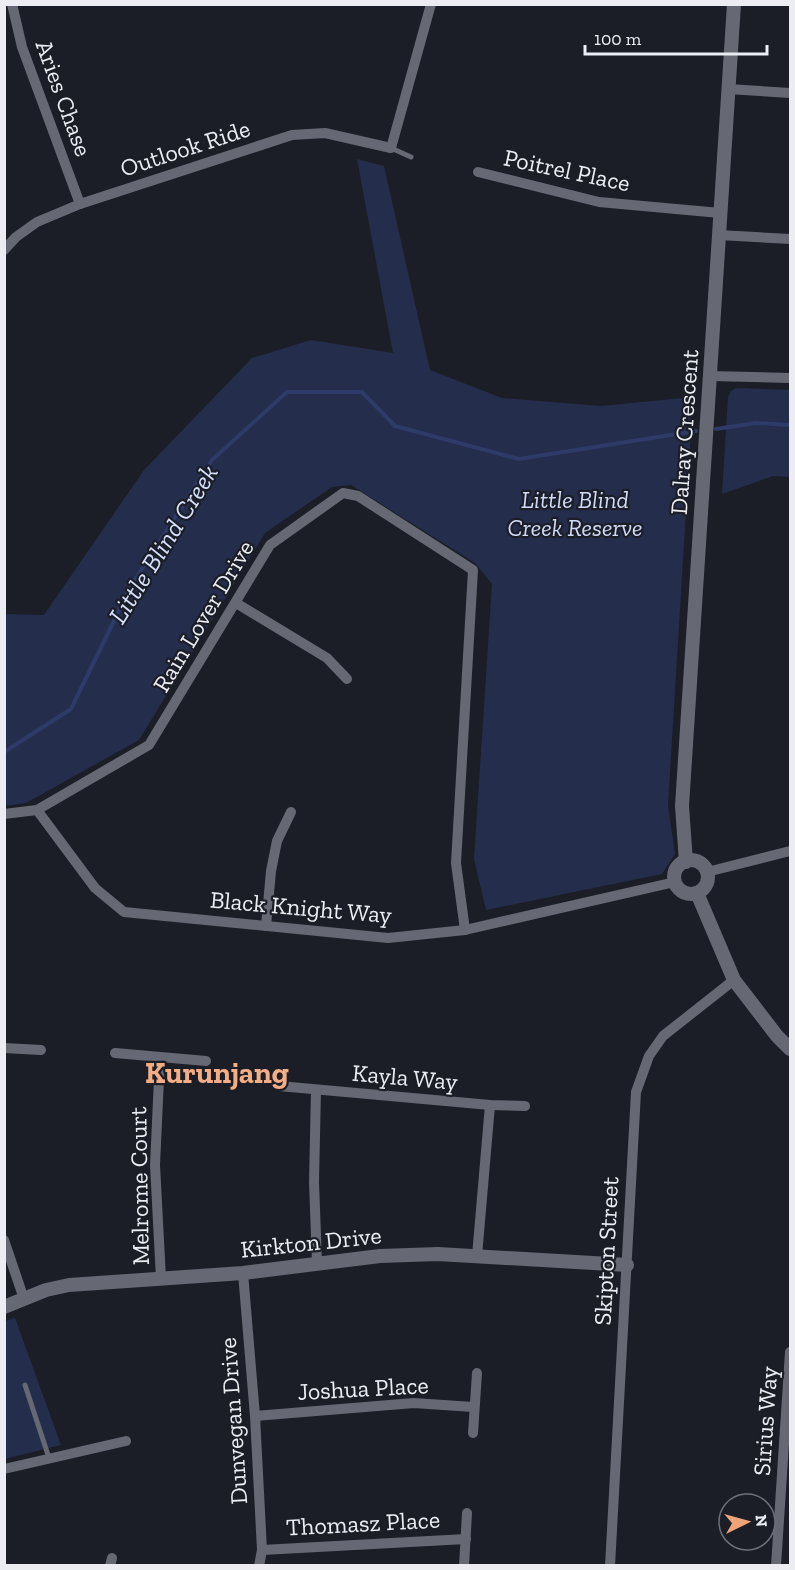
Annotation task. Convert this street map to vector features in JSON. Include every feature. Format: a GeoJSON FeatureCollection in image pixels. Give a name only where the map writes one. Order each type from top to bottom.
{"type":"FeatureCollection","features":[{"type":"Feature","properties":{"kind":"street","name":"Aries Chase"},"geometry":{"type":"LineString","coordinates":[[12,4],[22,47],[80,204]]}},
{"type":"Feature","properties":{"kind":"street"},"geometry":{"type":"LineString","coordinates":[[391,148],[430,4]]}},
{"type":"Feature","properties":{"kind":"street","name":"Dalray Crescent"},"geometry":{"type":"LineString","coordinates":[[686,862],[682,806],[734,4]]}},
{"type":"Feature","properties":{"kind":"street"},"geometry":{"type":"LineString","coordinates":[[728,89],[790,93]]}},
{"type":"Feature","properties":{"kind":"street","name":"Outlook Ride"},"geometry":{"type":"LineString","coordinates":[[4,250],[16,237],[37,222],[80,204],[292,135],[325,133],[391,148]]}},
{"type":"Feature","properties":{"kind":"street","name":"Poitrel Place"},"geometry":{"type":"LineString","coordinates":[[478,172],[598,202],[720,213]]}},
{"type":"Feature","properties":{"kind":"street"},"geometry":{"type":"LineString","coordinates":[[719,235],[790,239]]}},
{"type":"Feature","properties":{"kind":"street"},"geometry":{"type":"LineString","coordinates":[[710,376],[790,378]]}},
{"type":"Feature","properties":{"kind":"street","name":"Rain Lover Drive"},"geometry":{"type":"LineString","coordinates":[[4,814],[37,810],[149,745],[270,545],[343,493],[358,496],[473,570],[456,862],[465,930]]}},
{"type":"Feature","properties":{"kind":"street"},"geometry":{"type":"LineString","coordinates":[[236,603],[327,658],[347,679]]}},
{"type":"Feature","properties":{"kind":"street","name":"Black Knight Way"},"geometry":{"type":"LineString","coordinates":[[37,810],[95,888],[124,912],[388,938],[465,930],[675,882]]}},
{"type":"Feature","properties":{"kind":"street"},"geometry":{"type":"LineString","coordinates":[[266,926],[271,871],[277,841],[291,812]]}},
{"type":"Feature","properties":{"kind":"street"},"geometry":{"type":"LineString","coordinates":[[707,872],[790,851]]}},
{"type":"Feature","properties":{"kind":"street"},"geometry":{"type":"LineString","coordinates":[[696,861],[707,872],[707,882],[697,893],[686,893],[675,882],[676,872],[681,864],[686,862],[696,861]]}},
{"type":"Feature","properties":{"kind":"street"},"geometry":{"type":"LineString","coordinates":[[697,893],[734,980],[777,1036],[790,1049]]}},
{"type":"Feature","properties":{"kind":"street","name":"Skipton Street"},"geometry":{"type":"LineString","coordinates":[[610,1566],[636,1092],[649,1056],[663,1036],[734,980]]}},
{"type":"Feature","properties":{"kind":"street"},"geometry":{"type":"LineString","coordinates":[[4,1048],[41,1050]]}},
{"type":"Feature","properties":{"kind":"street"},"geometry":{"type":"LineString","coordinates":[[115,1053],[206,1061]]}},
{"type":"Feature","properties":{"kind":"street","name":"Melrome Court"},"geometry":{"type":"LineString","coordinates":[[160,1057],[155,1165],[161,1278]]}},
{"type":"Feature","properties":{"kind":"street","name":"Kayla Way"},"geometry":{"type":"LineString","coordinates":[[279,1086],[490,1105],[525,1106]]}},
{"type":"Feature","properties":{"kind":"street","name":"Kayla Way"},"geometry":{"type":"LineString","coordinates":[[316,1090],[314,1182],[317,1263]]}},
{"type":"Feature","properties":{"kind":"street","name":"Kayla Way"},"geometry":{"type":"LineString","coordinates":[[477,1256],[490,1105]]}},
{"type":"Feature","properties":{"kind":"street"},"geometry":{"type":"LineString","coordinates":[[4,1240],[24,1299]]}},
{"type":"Feature","properties":{"kind":"street","name":"Kirkton Drive"},"geometry":{"type":"LineString","coordinates":[[4,1307],[46,1290],[69,1285],[243,1273],[380,1256],[438,1254],[627,1265]]}},
{"type":"Feature","properties":{"kind":"street","name":"Dunvegan Drive"},"geometry":{"type":"LineString","coordinates":[[243,1273],[255,1416],[262,1550],[259,1566]]}},
{"type":"Feature","properties":{"kind":"street","name":"Sirius Way"},"geometry":{"type":"LineString","coordinates":[[776,1566],[790,1352]]}},
{"type":"Feature","properties":{"kind":"street"},"geometry":{"type":"LineString","coordinates":[[473,1433],[477,1373]]}},
{"type":"Feature","properties":{"kind":"street","name":"Joshua Place"},"geometry":{"type":"LineString","coordinates":[[255,1416],[414,1403],[473,1407]]}},
{"type":"Feature","properties":{"kind":"street"},"geometry":{"type":"LineString","coordinates":[[4,1469],[126,1441]]}},
{"type":"Feature","properties":{"kind":"street","name":"Thomasz Place"},"geometry":{"type":"LineString","coordinates":[[464,1566],[467,1513]]}},
{"type":"Feature","properties":{"kind":"street","name":"Thomasz Place"},"geometry":{"type":"LineString","coordinates":[[262,1550],[466,1539]]}},
{"type":"Feature","properties":{"kind":"lane"},"geometry":{"type":"LineString","coordinates":[[391,148],[411,157]]}},
{"type":"Feature","properties":{"kind":"lane"},"geometry":{"type":"LineString","coordinates":[[25,1385],[49,1458]]}},
{"type":"Feature","properties":{"kind":"green space","name":"Little Blind Creek Reserve"},"geometry":{"type":"Polygon","coordinates":[[[357,159],[384,166],[430,370],[502,398],[601,406],[693,397],[668,805],[675,854],[662,874],[486,910],[474,859],[492,584],[475,563],[351,485],[332,487],[265,533],[139,740],[26,803],[5,806],[5,614],[44,615],[144,470],[252,358],[311,340],[393,353],[357,159]]]}},
{"type":"Feature","properties":{"kind":"green space"},"geometry":{"type":"Polygon","coordinates":[[[736,388],[790,390],[790,477],[773,476],[722,494],[728,397],[736,388]]]}},
{"type":"Feature","properties":{"kind":"green space"},"geometry":{"type":"Polygon","coordinates":[[[15,1318],[61,1445],[5,1459],[5,1321],[15,1318]]]}},
{"type":"Feature","properties":{"kind":"waterway","name":"Little Blind Creek"},"geometry":{"type":"LineString","coordinates":[[4,752],[71,709],[131,586],[212,460],[287,392],[362,392],[395,426],[519,459],[696,431]]}},
{"type":"Feature","properties":{"kind":"waterway","name":"Little Blind Creek"},"geometry":{"type":"LineString","coordinates":[[716,429],[756,423],[790,425]]}},
{"type":"Feature","properties":{"kind":"district","name":"Kurunjang"},"geometry":{"type":"Point","coordinates":[217,1073]}}]}
